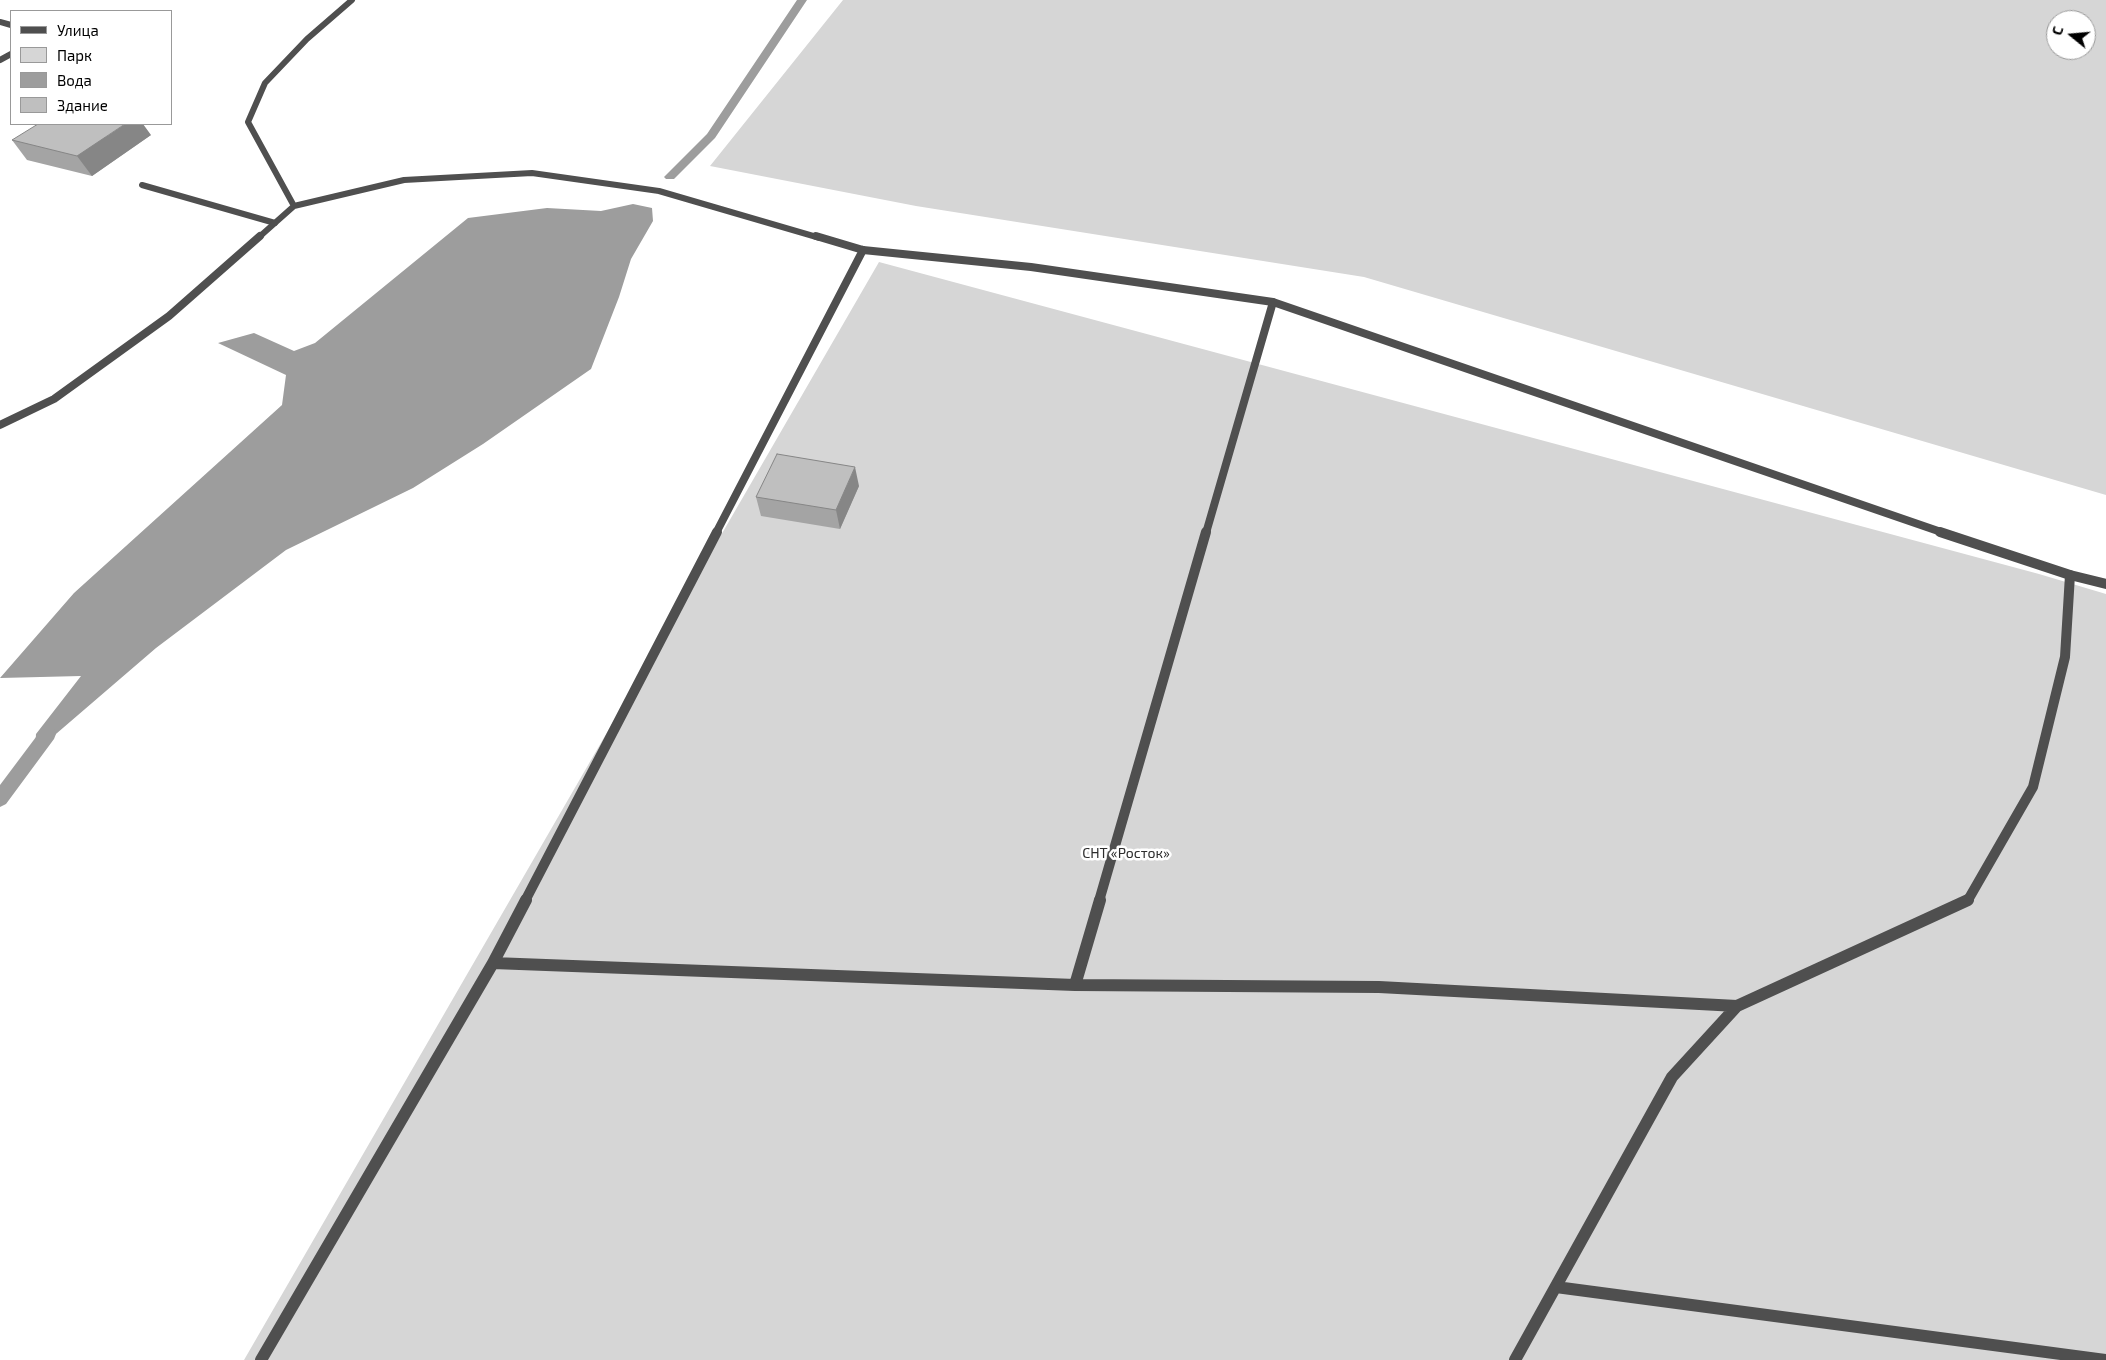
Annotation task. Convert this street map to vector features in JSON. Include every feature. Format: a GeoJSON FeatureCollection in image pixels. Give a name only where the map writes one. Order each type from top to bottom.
{"type":"FeatureCollection","features":[{"type":"Feature","properties":{"kind":"street"},"geometry":{"type":"LineString","coordinates":[[294,206],[248,122],[265,83],[307,39],[352,0]]}},
{"type":"Feature","properties":{"kind":"street"},"geometry":{"type":"LineString","coordinates":[[0,425],[54,399],[169,316],[294,206],[404,180],[532,172],[659,192],[863,250],[1031,267],[1273,302],[1851,502],[2070,574],[2106,584]]}},
{"type":"Feature","properties":{"kind":"street"},"geometry":{"type":"LineString","coordinates":[[142,185],[275,223]]}},
{"type":"Feature","properties":{"kind":"street"},"geometry":{"type":"LineString","coordinates":[[261,1360],[492,963],[863,250]]}},
{"type":"Feature","properties":{"kind":"street"},"geometry":{"type":"LineString","coordinates":[[1075,985],[1273,302]]}},
{"type":"Feature","properties":{"kind":"street"},"geometry":{"type":"LineString","coordinates":[[1515,1360],[1672,1077],[1738,1006],[1968,900],[2033,786],[2064,657],[2070,574]]}},
{"type":"Feature","properties":{"kind":"street"},"geometry":{"type":"LineString","coordinates":[[492,963],[1075,985],[1379,987],[1738,1006]]}},
{"type":"Feature","properties":{"kind":"street"},"geometry":{"type":"LineString","coordinates":[[1556,1287],[2106,1360]]}},
{"type":"Feature","properties":{"kind":"green space"},"geometry":{"type":"Polygon","coordinates":[[[843,0],[2106,0],[2106,495],[1364,277],[916,206],[710,166],[843,0]]]}},
{"type":"Feature","properties":{"kind":"green space","name":"СНТ «Росток»"},"geometry":{"type":"Polygon","coordinates":[[[879,262],[2039,574],[2106,594],[2106,1360],[244,1360],[879,262]]]}},
{"type":"Feature","properties":{"kind":"water"},"geometry":{"type":"Polygon","coordinates":[[[633,204],[652,208],[653,221],[631,259],[619,297],[591,369],[483,444],[413,488],[286,550],[156,648],[35,752],[36,734],[81,676],[0,678],[74,593],[282,405],[286,375],[218,343],[254,333],[294,351],[315,343],[468,218],[547,208],[601,211],[633,204]]]}},
{"type":"Feature","properties":{"kind":"building"},"geometry":{"type":"Polygon","coordinates":[[[36,125],[124,125],[77,156],[12,140],[36,125]]]}},
{"type":"Feature","properties":{"kind":"building"},"geometry":{"type":"Polygon","coordinates":[[[777,454],[855,467],[836,510],[756,497],[777,454]]]}},
{"type":"Feature","properties":{"kind":"waterway"},"geometry":{"type":"LineString","coordinates":[[670,177],[711,136],[802,0]]}},
{"type":"Feature","properties":{"kind":"waterway"},"geometry":{"type":"LineString","coordinates":[[0,799],[48,734]]}}]}
